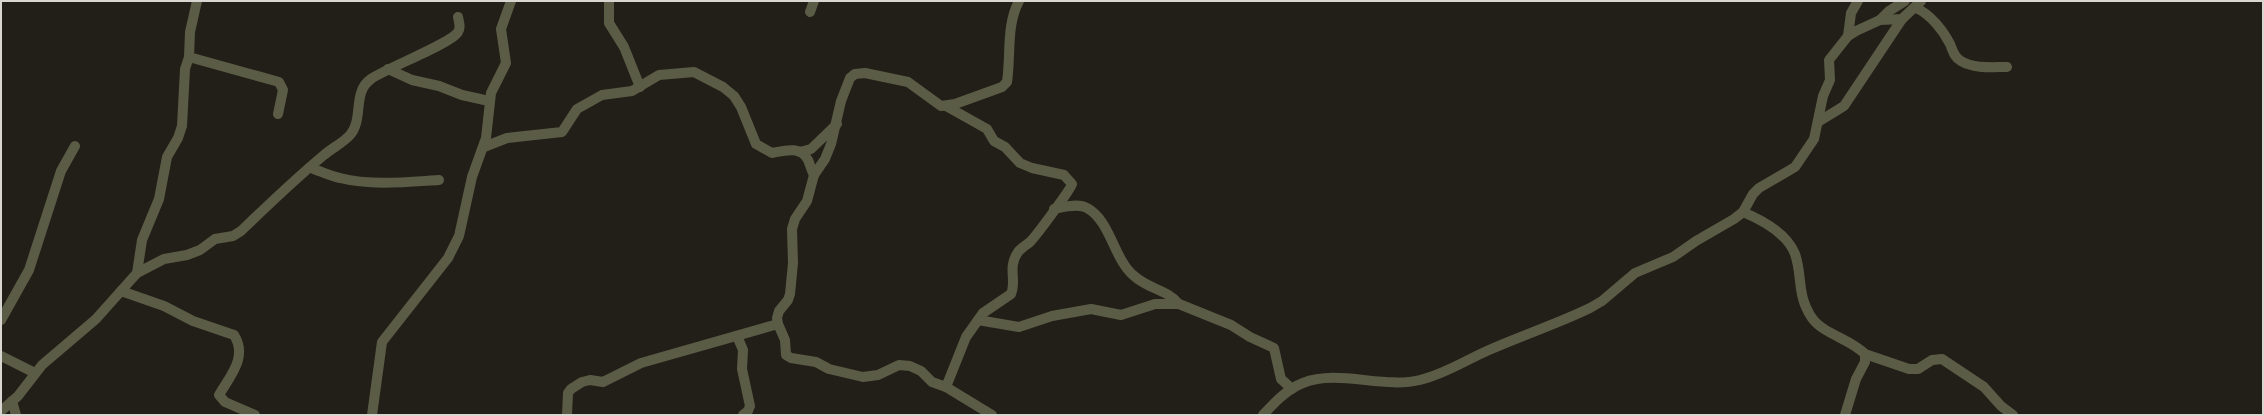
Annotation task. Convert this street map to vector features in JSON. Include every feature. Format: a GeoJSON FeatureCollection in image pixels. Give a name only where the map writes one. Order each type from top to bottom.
{"type":"FeatureCollection","features":[{"type":"Feature","properties":{"kind":"street"},"geometry":{"type":"LineString","coordinates":[[137,273],[142,240],[159,199],[167,157],[180,132],[185,69],[189,57],[190,32],[197,1]]}},
{"type":"Feature","properties":{"kind":"street"},"geometry":{"type":"LineString","coordinates":[[372,415],[382,342],[455,248],[472,177],[484,147],[489,101],[494,84],[506,63],[501,29],[511,1]]}},
{"type":"Feature","properties":{"kind":"street"},"geometry":{"type":"LineString","coordinates":[[609,1],[609,22],[624,47],[640,87]]}},
{"type":"Feature","properties":{"kind":"street"},"geometry":{"type":"LineString","coordinates":[[810,12],[814,1]]}},
{"type":"Feature","properties":{"kind":"street"},"geometry":{"type":"LineString","coordinates":[[946,106],[1005,85],[1014,14],[1018,1]]}},
{"type":"Feature","properties":{"kind":"street"},"geometry":{"type":"LineString","coordinates":[[1848,36],[1851,12],[1858,1]]}},
{"type":"Feature","properties":{"kind":"street"},"geometry":{"type":"LineString","coordinates":[[1263,415],[1292,389],[1310,381],[1328,379],[1398,383],[1420,380],[1444,372],[1489,350],[1590,308],[1602,301],[1635,273],[1673,257],[1744,212],[1753,194],[1759,188],[1785,175],[1802,159],[1814,139],[1823,96],[1830,80],[1829,60],[1848,36],[1880,20],[1889,11],[1905,1]]}},
{"type":"Feature","properties":{"kind":"street"},"geometry":{"type":"LineString","coordinates":[[1818,122],[1844,106],[1902,19],[1918,5],[1944,33],[1953,53],[1962,62],[1970,66],[2008,67]]}},
{"type":"Feature","properties":{"kind":"street"},"geometry":{"type":"LineString","coordinates":[[1,411],[12,401],[35,373],[96,319],[137,273],[164,259],[187,255],[200,250],[215,239],[238,234],[310,168],[350,134],[356,123],[363,89],[371,79],[388,69],[447,41],[457,34],[460,27],[458,17]]}},
{"type":"Feature","properties":{"kind":"street"},"geometry":{"type":"LineString","coordinates":[[1880,20],[1902,19]]}},
{"type":"Feature","properties":{"kind":"street"},"geometry":{"type":"LineString","coordinates":[[189,57],[279,82],[283,90],[278,114]]}},
{"type":"Feature","properties":{"kind":"street"},"geometry":{"type":"LineString","coordinates":[[388,69],[412,80],[439,86],[462,95],[489,101]]}},
{"type":"Feature","properties":{"kind":"street"},"geometry":{"type":"LineString","coordinates":[[484,147],[507,138],[548,135],[562,132],[577,109],[602,95],[632,91],[659,75],[694,72],[701,74],[734,96],[741,107],[756,144],[772,153],[792,149],[800,152],[808,160],[814,175]]}},
{"type":"Feature","properties":{"kind":"street"},"geometry":{"type":"LineString","coordinates":[[946,387],[966,336],[983,313],[1011,294],[1012,262],[1019,251],[1037,233],[1071,188],[1072,184],[1067,177],[1026,166],[1005,147],[994,141],[987,129],[946,106],[935,103],[908,82],[858,73],[850,78],[846,86],[836,133],[825,159],[814,175],[807,201],[795,219],[792,229],[793,263],[790,294],[788,300],[779,311],[778,324],[785,340],[786,355],[791,358],[816,362],[829,369],[863,377],[878,375],[899,365],[910,366],[921,372],[932,382],[946,387],[992,415]]}},
{"type":"Feature","properties":{"kind":"street"},"geometry":{"type":"LineString","coordinates":[[800,152],[811,149],[837,124]]}},
{"type":"Feature","properties":{"kind":"street"},"geometry":{"type":"LineString","coordinates":[[1,320],[29,270],[61,171],[75,146]]}},
{"type":"Feature","properties":{"kind":"street"},"geometry":{"type":"LineString","coordinates":[[310,168],[340,178],[354,180],[407,183],[439,180]]}},
{"type":"Feature","properties":{"kind":"street"},"geometry":{"type":"LineString","coordinates":[[1054,209],[1075,206],[1087,208],[1107,231],[1125,267],[1149,288],[1166,292],[1179,304],[1231,325],[1250,338],[1274,348],[1281,379],[1292,389]]}},
{"type":"Feature","properties":{"kind":"street"},"geometry":{"type":"LineString","coordinates":[[1744,212],[1770,225],[1795,253],[1800,291],[1817,324],[1849,342],[1865,354],[1909,369],[1918,369],[1932,360],[1942,359],[1984,386],[2001,406],[2013,415]]}},
{"type":"Feature","properties":{"kind":"street"},"geometry":{"type":"LineString","coordinates":[[121,291],[164,306],[193,322],[234,335],[240,348],[239,358],[236,369],[219,395],[225,402],[255,415]]}},
{"type":"Feature","properties":{"kind":"street"},"geometry":{"type":"LineString","coordinates":[[978,320],[1019,327],[1052,316],[1091,309],[1121,315],[1155,304],[1179,304]]}},
{"type":"Feature","properties":{"kind":"street"},"geometry":{"type":"LineString","coordinates":[[567,415],[568,393],[571,389],[582,382],[590,380],[603,382],[641,363],[778,324]]}},
{"type":"Feature","properties":{"kind":"street"},"geometry":{"type":"LineString","coordinates":[[737,336],[743,350],[742,369],[750,406],[748,411],[743,415]]}},
{"type":"Feature","properties":{"kind":"street"},"geometry":{"type":"LineString","coordinates":[[1845,415],[1856,379],[1865,362],[1865,354]]}},
{"type":"Feature","properties":{"kind":"street"},"geometry":{"type":"LineString","coordinates":[[1,356],[35,373]]}},
{"type":"Feature","properties":{"kind":"street"},"geometry":{"type":"LineString","coordinates":[[12,401],[16,415]]}}]}
